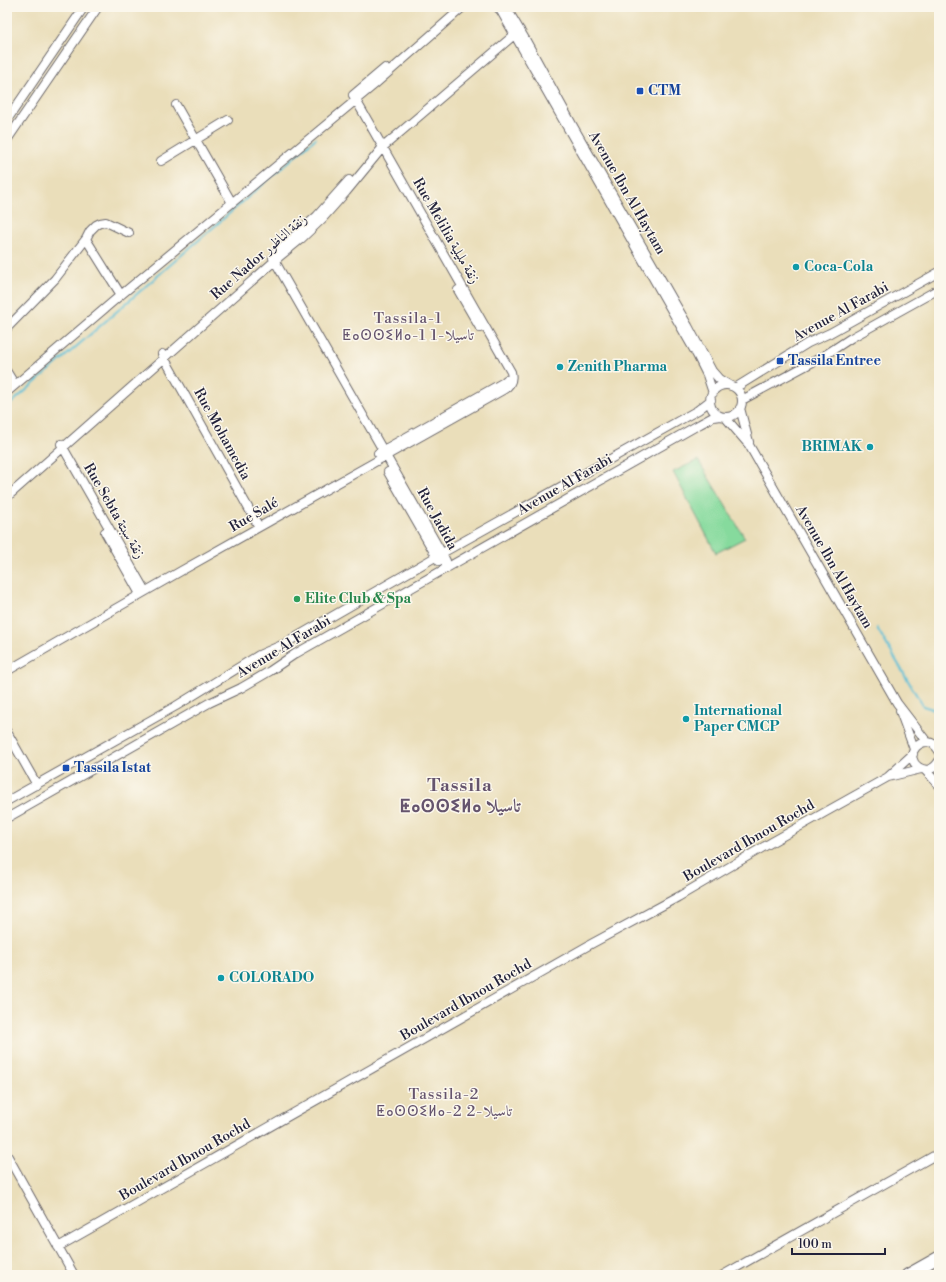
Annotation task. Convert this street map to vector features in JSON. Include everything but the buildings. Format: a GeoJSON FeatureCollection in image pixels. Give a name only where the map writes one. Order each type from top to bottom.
{"type":"FeatureCollection","features":[{"type":"Feature","properties":{"kind":"highway"},"geometry":{"type":"LineString","coordinates":[[907,1275],[939,1257]]}},
{"type":"Feature","properties":{"kind":"street"},"geometry":{"type":"LineString","coordinates":[[7,120],[84,7]]}},
{"type":"Feature","properties":{"kind":"street"},"geometry":{"type":"LineString","coordinates":[[7,140],[98,7]]}},
{"type":"Feature","properties":{"kind":"street"},"geometry":{"type":"LineString","coordinates":[[353,99],[455,7]]}},
{"type":"Feature","properties":{"kind":"street"},"geometry":{"type":"LineString","coordinates":[[7,392],[12,383],[463,7]]}},
{"type":"Feature","properties":{"kind":"street","name":"Avenue Ibn Al Haytam"},"geometry":{"type":"LineString","coordinates":[[497,7],[516,31]]}},
{"type":"Feature","properties":{"kind":"street","name":"Avenue Ibn Al Haytam"},"geometry":{"type":"LineString","coordinates":[[506,7],[516,31],[688,326],[712,371],[719,378],[733,387]]}},
{"type":"Feature","properties":{"kind":"street","name":"Rue Nador زنقة الناظور"},"geometry":{"type":"LineString","coordinates":[[7,497],[60,447],[272,260],[301,239],[326,215],[346,192],[379,146],[516,31]]}},
{"type":"Feature","properties":{"kind":"street","name":"Rue Melilia زنقة مليلية"},"geometry":{"type":"LineString","coordinates":[[353,99],[511,372],[508,380]]}},
{"type":"Feature","properties":{"kind":"street"},"geometry":{"type":"LineString","coordinates":[[176,105],[231,201]]}},
{"type":"Feature","properties":{"kind":"street"},"geometry":{"type":"LineString","coordinates":[[161,161],[228,120]]}},
{"type":"Feature","properties":{"kind":"street","name":"Avenue Ibn Al Haytam"},"geometry":{"type":"LineString","coordinates":[[580,143],[697,355],[707,375],[712,396]]}},
{"type":"Feature","properties":{"kind":"street"},"geometry":{"type":"LineString","coordinates":[[7,328],[55,279],[96,225],[100,223],[110,223],[128,233]]}},
{"type":"Feature","properties":{"kind":"street"},"geometry":{"type":"LineString","coordinates":[[86,239],[120,293]]}},
{"type":"Feature","properties":{"kind":"street","name":"Rue Jadida"},"geometry":{"type":"LineString","coordinates":[[272,260],[439,555],[446,561],[446,569]]}},
{"type":"Feature","properties":{"kind":"street","name":"Avenue Al Farabi"},"geometry":{"type":"LineString","coordinates":[[733,387],[803,346],[835,330],[939,272]]}},
{"type":"Feature","properties":{"kind":"street","name":"Avenue Al Farabi"},"geometry":{"type":"LineString","coordinates":[[741,404],[822,358],[852,338],[939,289]]}},
{"type":"Feature","properties":{"kind":"street","name":"Rue Mohamedia"},"geometry":{"type":"LineString","coordinates":[[161,358],[256,526]]}},
{"type":"Feature","properties":{"kind":"street"},"geometry":{"type":"LineString","coordinates":[[7,372],[12,383]]}},
{"type":"Feature","properties":{"kind":"street","name":"Rue Salé"},"geometry":{"type":"LineString","coordinates":[[7,671],[256,526],[382,455],[503,390],[508,386],[508,380]]}},
{"type":"Feature","properties":{"kind":"street"},"geometry":{"type":"LineString","coordinates":[[721,386],[733,387],[741,396],[741,404],[734,415],[723,416],[715,412],[712,407],[712,396],[721,386]]}},
{"type":"Feature","properties":{"kind":"street","name":"Avenue Al Farabi"},"geometry":{"type":"LineString","coordinates":[[7,801],[176,706],[253,658],[284,644],[439,555],[698,410],[712,396]]}},
{"type":"Feature","properties":{"kind":"street","name":"Avenue Ibn Al Haytam"},"geometry":{"type":"LineString","coordinates":[[741,404],[750,445]]}},
{"type":"Feature","properties":{"kind":"street","name":"Avenue Ibn Al Haytam"},"geometry":{"type":"LineString","coordinates":[[723,416],[750,445],[897,703],[913,751],[914,763],[923,769]]}},
{"type":"Feature","properties":{"kind":"street","name":"Avenue Al Farabi"},"geometry":{"type":"LineString","coordinates":[[7,818],[209,703],[241,688],[295,654],[700,424],[713,417],[723,416]]}},
{"type":"Feature","properties":{"kind":"street","name":"Rue Nador زنقة الناظور"},"geometry":{"type":"LineString","coordinates":[[7,490],[60,447]]}},
{"type":"Feature","properties":{"kind":"street","name":"Rue Sebta زنقة سبتة"},"geometry":{"type":"LineString","coordinates":[[60,447],[142,591]]}},
{"type":"Feature","properties":{"kind":"street","name":"Rue Salé"},"geometry":{"type":"LineString","coordinates":[[7,665],[142,591]]}},
{"type":"Feature","properties":{"kind":"street","name":"Avenue Ibn Al Haytam"},"geometry":{"type":"LineString","coordinates":[[897,703],[939,751]]}},
{"type":"Feature","properties":{"kind":"street"},"geometry":{"type":"LineString","coordinates":[[7,732],[37,785]]}},
{"type":"Feature","properties":{"kind":"street","name":"Boulevard Ibnou Rochd"},"geometry":{"type":"LineString","coordinates":[[888,777],[921,743],[932,742]]}},
{"type":"Feature","properties":{"kind":"street","name":"Boulevard Ibnou Rochd"},"geometry":{"type":"LineString","coordinates":[[58,1247],[888,777],[934,768],[939,761]]}},
{"type":"Feature","properties":{"kind":"street"},"geometry":{"type":"LineString","coordinates":[[923,769],[939,785]]}},
{"type":"Feature","properties":{"kind":"street"},"geometry":{"type":"LineString","coordinates":[[723,1275],[939,1153]]}},
{"type":"Feature","properties":{"kind":"street"},"geometry":{"type":"LineString","coordinates":[[7,1155],[74,1275]]}},
{"type":"Feature","properties":{"kind":"green space"},"geometry":{"type":"Polygon","coordinates":[[[698,460],[745,538],[716,553],[673,472],[698,460]]]}},
{"type":"Feature","properties":{"kind":"waterway"},"geometry":{"type":"LineString","coordinates":[[7,407],[316,138]]}},
{"type":"Feature","properties":{"kind":"waterway"},"geometry":{"type":"LineString","coordinates":[[877,628],[923,706],[939,711]]}},
{"type":"Feature","properties":{"kind":"place","name":"CTM"},"geometry":{"type":"Point","coordinates":[640,91]}},
{"type":"Feature","properties":{"kind":"place","name":"Coca-Cola"},"geometry":{"type":"Point","coordinates":[796,267]}},
{"type":"Feature","properties":{"kind":"place","name":"Tassila Entree"},"geometry":{"type":"Point","coordinates":[780,361]}},
{"type":"Feature","properties":{"kind":"place","name":"Zenith Pharma"},"geometry":{"type":"Point","coordinates":[560,367]}},
{"type":"Feature","properties":{"kind":"place","name":"BRIMAK"},"geometry":{"type":"Point","coordinates":[870,447]}},
{"type":"Feature","properties":{"kind":"place","name":"Elite Club & Spa"},"geometry":{"type":"Point","coordinates":[297,599]}},
{"type":"Feature","properties":{"kind":"place","name":"International Paper CMCP"},"geometry":{"type":"Point","coordinates":[686,719]}},
{"type":"Feature","properties":{"kind":"place","name":"Tassila Istat"},"geometry":{"type":"Point","coordinates":[66,768]}},
{"type":"Feature","properties":{"kind":"place","name":"COLORADO"},"geometry":{"type":"Point","coordinates":[221,978]}},
{"type":"Feature","properties":{"kind":"district","name":"Tassila-1 ⵟⴰⵙⵙⵉⵍⴰ-1 1-تاسيلا"},"geometry":{"type":"Point","coordinates":[408,326]}},
{"type":"Feature","properties":{"kind":"district","name":"Tassila ⵟⴰⵙⵙⵉⵍⴰ تاسيلا"},"geometry":{"type":"Point","coordinates":[460,795]}},
{"type":"Feature","properties":{"kind":"district","name":"Tassila-2 ⵟⴰⵙⵙⵉⵍⴰ-2 2-تاسيلا"},"geometry":{"type":"Point","coordinates":[444,1102]}}]}
